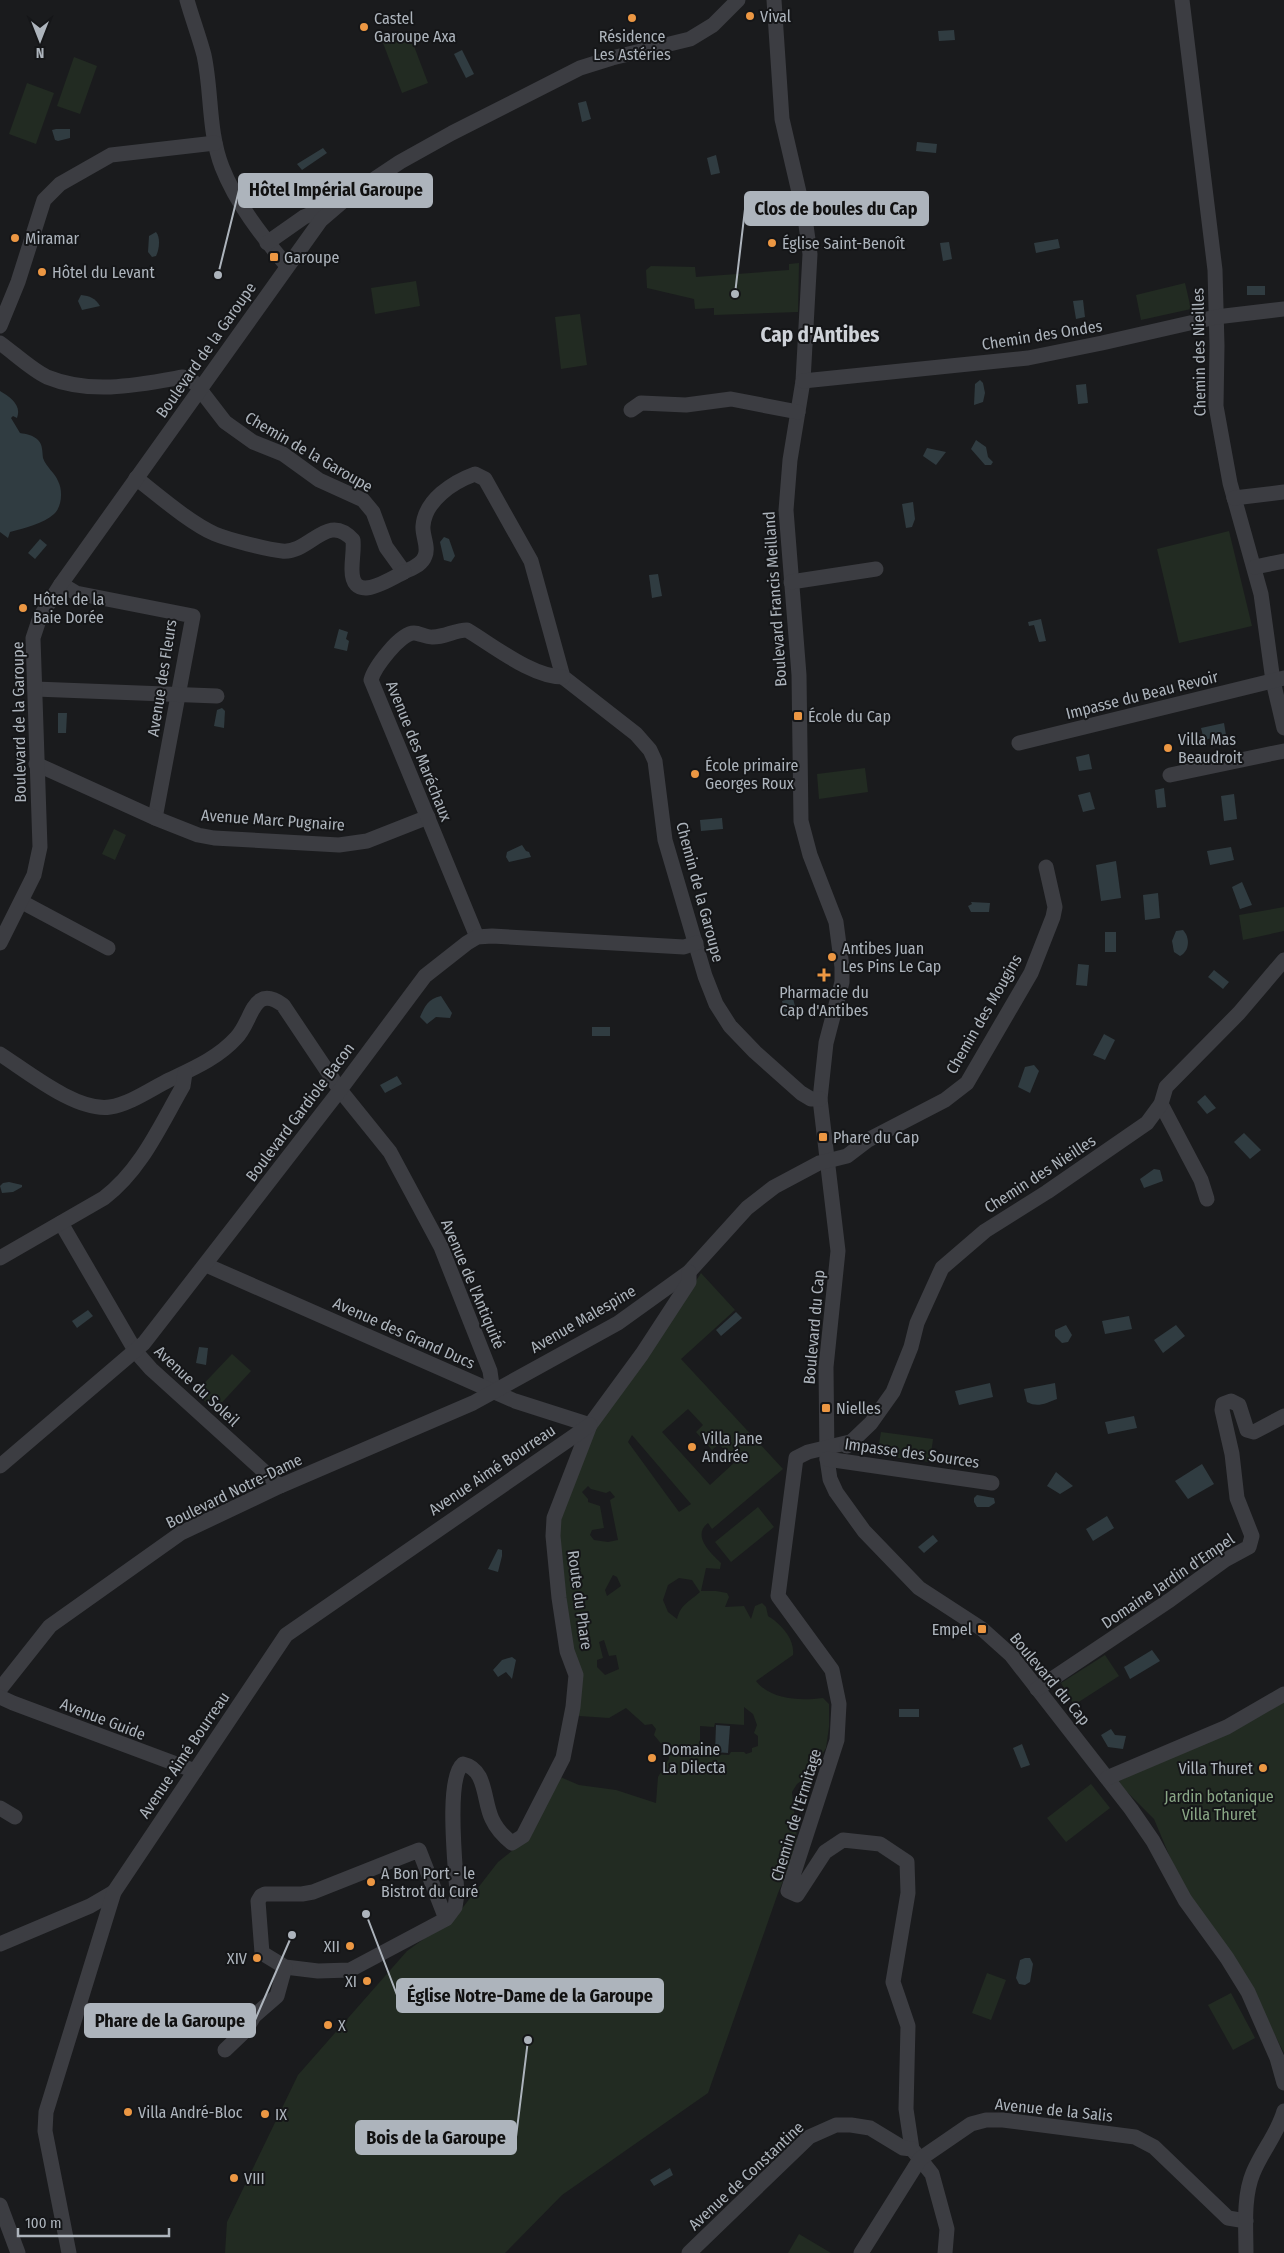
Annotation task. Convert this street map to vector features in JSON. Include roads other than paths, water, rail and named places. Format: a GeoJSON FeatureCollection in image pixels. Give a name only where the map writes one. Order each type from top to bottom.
{"type":"FeatureCollection","features":[{"type":"Feature","properties":{"kind":"street"},"geometry":{"type":"LineString","coordinates":[[187,0],[204,55],[215,142],[222,167],[232,187],[267,243],[287,266]]}},
{"type":"Feature","properties":{"kind":"street","name":"Boulevard de la Garoupe"},"geometry":{"type":"LineString","coordinates":[[0,943],[34,875],[40,847],[33,638],[40,617],[136,478],[325,215],[349,196],[400,162],[452,133],[580,68],[612,58],[690,39],[713,25],[738,0]]}},
{"type":"Feature","properties":{"kind":"street"},"geometry":{"type":"LineString","coordinates":[[760,0],[774,6]]}},
{"type":"Feature","properties":{"kind":"street","name":"Chemin des Nieilles"},"geometry":{"type":"LineString","coordinates":[[1182,0],[1214,260],[1216,406],[1234,498],[1255,567],[1261,594],[1278,679],[1284,728]]}},
{"type":"Feature","properties":{"kind":"street","name":"Boulevard Francis Meilland"},"geometry":{"type":"LineString","coordinates":[[774,6],[782,120],[805,218],[809,244],[803,381],[790,460],[786,510],[799,675],[798,729],[801,821],[810,855],[836,922],[842,966],[842,982],[826,1044],[820,1099],[827,1162]]}},
{"type":"Feature","properties":{"kind":"street"},"geometry":{"type":"LineString","coordinates":[[0,326],[18,282],[44,200],[60,184],[111,155],[215,142]]}},
{"type":"Feature","properties":{"kind":"street"},"geometry":{"type":"LineString","coordinates":[[267,243],[304,217],[316,212],[325,215]]}},
{"type":"Feature","properties":{"kind":"street","name":"Chemin des Ondes"},"geometry":{"type":"LineString","coordinates":[[803,381],[1028,358],[1216,317],[1284,309]]}},
{"type":"Feature","properties":{"kind":"street","name":"Chemin de la Garoupe"},"geometry":{"type":"LineString","coordinates":[[0,343],[46,376],[81,386],[122,388],[183,377],[195,383],[225,422],[253,442],[283,454],[319,480],[363,500],[373,512],[386,546],[404,572]]}},
{"type":"Feature","properties":{"kind":"street"},"geometry":{"type":"LineString","coordinates":[[630,410],[641,403],[686,405],[731,399],[798,412]]}},
{"type":"Feature","properties":{"kind":"street"},"geometry":{"type":"LineString","coordinates":[[136,478],[202,527],[216,535],[283,551],[295,550],[326,532],[336,530],[346,532],[353,540],[352,579],[357,586],[367,589],[422,563],[426,555],[423,526],[432,502],[463,478],[475,474],[484,479],[531,560],[563,677]]}},
{"type":"Feature","properties":{"kind":"street"},"geometry":{"type":"LineString","coordinates":[[1234,498],[1284,492]]}},
{"type":"Feature","properties":{"kind":"street"},"geometry":{"type":"LineString","coordinates":[[1255,567],[1284,561]]}},
{"type":"Feature","properties":{"kind":"street"},"geometry":{"type":"LineString","coordinates":[[791,582],[876,569]]}},
{"type":"Feature","properties":{"kind":"street","name":"Avenue des Fleurs"},"geometry":{"type":"LineString","coordinates":[[61,584],[76,593],[193,616],[155,818]]}},
{"type":"Feature","properties":{"kind":"street","name":"Avenue des Maréchaux"},"geometry":{"type":"LineString","coordinates":[[477,937],[371,680],[373,671],[403,636],[414,633],[432,638],[459,630],[467,630],[550,677],[563,677]]}},
{"type":"Feature","properties":{"kind":"street","name":"Chemin de la Garoupe"},"geometry":{"type":"LineString","coordinates":[[563,677],[636,734],[650,750],[658,776],[665,840],[705,976],[716,1004],[730,1026],[755,1052],[801,1093],[811,1099],[820,1099]]}},
{"type":"Feature","properties":{"kind":"street","name":"Impasse du Beau Revoir"},"geometry":{"type":"LineString","coordinates":[[1020,743],[1278,679]]}},
{"type":"Feature","properties":{"kind":"street"},"geometry":{"type":"LineString","coordinates":[[35,689],[217,696]]}},
{"type":"Feature","properties":{"kind":"street"},"geometry":{"type":"LineString","coordinates":[[1170,775],[1284,751]]}},
{"type":"Feature","properties":{"kind":"street","name":"Avenue Marc Pugnaire"},"geometry":{"type":"LineString","coordinates":[[36,764],[155,818],[198,835],[214,838],[340,845],[367,841],[428,817]]}},
{"type":"Feature","properties":{"kind":"street","name":"Chemin des Mougins"},"geometry":{"type":"LineString","coordinates":[[827,1162],[847,1156],[868,1140],[944,1100],[967,1083],[1031,973],[1053,917],[1055,907],[1046,866]]}},
{"type":"Feature","properties":{"kind":"street"},"geometry":{"type":"LineString","coordinates":[[22,902],[108,948]]}},
{"type":"Feature","properties":{"kind":"street"},"geometry":{"type":"LineString","coordinates":[[477,937],[492,936],[684,947],[696,944]]}},
{"type":"Feature","properties":{"kind":"street","name":"Boulevard Gardiole Bacon"},"geometry":{"type":"LineString","coordinates":[[0,1466],[136,1352],[206,1265],[425,976],[466,943],[477,937]]}},
{"type":"Feature","properties":{"kind":"street","name":"Chemin des Nieilles"},"geometry":{"type":"LineString","coordinates":[[827,1453],[837,1455],[854,1441],[893,1392],[911,1347],[918,1323],[942,1268],[985,1231],[1047,1192],[1147,1123],[1161,1104],[1166,1087],[1239,1013],[1284,960]]}},
{"type":"Feature","properties":{"kind":"street","name":"Avenue de l'Antiquité"},"geometry":{"type":"LineString","coordinates":[[0,1054],[77,1103],[95,1107],[111,1107],[186,1073],[224,1050],[238,1037],[249,1020],[256,1002],[263,997],[273,998],[282,1005],[340,1090],[390,1152],[441,1247],[490,1371],[494,1392]]}},
{"type":"Feature","properties":{"kind":"street"},"geometry":{"type":"LineString","coordinates":[[0,1258],[104,1198],[118,1187],[134,1169],[183,1086],[186,1073]]}},
{"type":"Feature","properties":{"kind":"street"},"geometry":{"type":"LineString","coordinates":[[1161,1104],[1202,1180],[1207,1199]]}},
{"type":"Feature","properties":{"kind":"street","name":"Avenue Malespine"},"geometry":{"type":"LineString","coordinates":[[494,1392],[513,1379],[618,1323],[689,1272],[747,1208],[774,1187],[819,1163],[827,1162]]}},
{"type":"Feature","properties":{"kind":"street","name":"Boulevard du Cap"},"geometry":{"type":"LineString","coordinates":[[827,1162],[838,1251],[826,1367],[827,1453],[834,1488],[864,1531],[920,1588],[982,1628],[1011,1655],[1107,1778],[1153,1841],[1185,1900],[1227,1958],[1248,1992],[1277,2058],[1284,2083]]}},
{"type":"Feature","properties":{"kind":"street","name":"Avenue du Soleil"},"geometry":{"type":"LineString","coordinates":[[61,1222],[136,1352],[151,1369],[280,1486]]}},
{"type":"Feature","properties":{"kind":"street","name":"Avenue des Grand Ducs"},"geometry":{"type":"LineString","coordinates":[[206,1265],[515,1402],[590,1425]]}},
{"type":"Feature","properties":{"kind":"street","name":"Route du Phare"},"geometry":{"type":"LineString","coordinates":[[446,1919],[455,1907],[457,1894],[452,1793],[458,1768],[463,1764],[469,1765],[478,1772],[491,1818],[501,1835],[512,1843],[523,1836],[563,1758],[576,1675],[567,1651],[559,1598],[553,1536],[554,1518],[590,1425],[642,1354],[689,1282],[689,1272]]}},
{"type":"Feature","properties":{"kind":"street","name":"Boulevard Notre-Dame"},"geometry":{"type":"LineString","coordinates":[[0,1689],[50,1626],[181,1533],[280,1486],[473,1403],[494,1392]]}},
{"type":"Feature","properties":{"kind":"street","name":"Domaine Jardin d'Empel"},"geometry":{"type":"LineString","coordinates":[[1037,1689],[1170,1600],[1225,1560],[1250,1547],[1252,1536],[1237,1498],[1232,1454],[1222,1410],[1223,1404],[1231,1401],[1239,1405],[1247,1430],[1254,1432],[1284,1416]]}},
{"type":"Feature","properties":{"kind":"street","name":"Avenue Aimé Bourreau"},"geometry":{"type":"LineString","coordinates":[[69,2253],[45,2131],[46,2112],[114,1892],[286,1635],[590,1425]]}},
{"type":"Feature","properties":{"kind":"street","name":"Impasse des Sources"},"geometry":{"type":"LineString","coordinates":[[827,1453],[992,1483]]}},
{"type":"Feature","properties":{"kind":"street","name":"Chemin de l'Ermitage"},"geometry":{"type":"LineString","coordinates":[[827,1453],[796,1458],[778,1596],[832,1670],[839,1704],[837,1740],[788,1891],[796,1895],[825,1852],[843,1840],[880,1844],[907,1862],[908,1893],[893,1982],[908,2026],[906,2109],[916,2154],[932,2174],[941,2204],[946,2229],[945,2253]]}},
{"type":"Feature","properties":{"kind":"street"},"geometry":{"type":"LineString","coordinates":[[1107,1778],[1227,1727],[1284,1694]]}},
{"type":"Feature","properties":{"kind":"street","name":"Avenue Guide"},"geometry":{"type":"LineString","coordinates":[[0,1697],[195,1771]]}},
{"type":"Feature","properties":{"kind":"street"},"geometry":{"type":"LineString","coordinates":[[0,1808],[15,1817]]}},
{"type":"Feature","properties":{"kind":"street"},"geometry":{"type":"LineString","coordinates":[[419,1850],[446,1919],[350,1970],[318,1972],[285,1967],[262,1953],[258,1901],[260,1896],[265,1894],[302,1894],[313,1892],[419,1850]]}},
{"type":"Feature","properties":{"kind":"street"},"geometry":{"type":"LineString","coordinates":[[0,1944],[90,1906],[114,1892]]}},
{"type":"Feature","properties":{"kind":"street"},"geometry":{"type":"LineString","coordinates":[[226,2050],[246,2030],[254,2016],[277,1996],[285,1967]]}},
{"type":"Feature","properties":{"kind":"street"},"geometry":{"type":"LineString","coordinates":[[1246,2253],[1248,2192],[1252,2174],[1284,2112]]}},
{"type":"Feature","properties":{"kind":"street","name":"Avenue de la Salis"},"geometry":{"type":"LineString","coordinates":[[861,2253],[916,2154],[971,2124],[986,2120],[1003,2120],[1135,2137],[1154,2147],[1228,2218],[1246,2221]]}},
{"type":"Feature","properties":{"kind":"street","name":"Avenue de Constantine"},"geometry":{"type":"LineString","coordinates":[[689,2253],[809,2137],[836,2125],[870,2128],[916,2154]]}},
{"type":"Feature","properties":{"kind":"street"},"geometry":{"type":"LineString","coordinates":[[0,2205],[18,2253]]}},
{"type":"Feature","properties":{"kind":"place","name":"Vival"},"geometry":{"type":"Point","coordinates":[750,16]}},
{"type":"Feature","properties":{"kind":"place","name":"Résidence Les Astéries"},"geometry":{"type":"Point","coordinates":[632,18]}},
{"type":"Feature","properties":{"kind":"place","name":"Castel Garoupe Axa"},"geometry":{"type":"Point","coordinates":[364,27]}},
{"type":"Feature","properties":{"kind":"place","name":"Miramar"},"geometry":{"type":"Point","coordinates":[15,238]}},
{"type":"Feature","properties":{"kind":"place","name":"Église Saint-Benoît"},"geometry":{"type":"Point","coordinates":[772,243]}},
{"type":"Feature","properties":{"kind":"place","name":"Garoupe"},"geometry":{"type":"Point","coordinates":[274,257]}},
{"type":"Feature","properties":{"kind":"place","name":"Hôtel du Levant"},"geometry":{"type":"Point","coordinates":[42,272]}},
{"type":"Feature","properties":{"kind":"place","name":"Hôtel Impérial Garoupe"},"geometry":{"type":"Point","coordinates":[218,275]}},
{"type":"Feature","properties":{"kind":"place","name":"Clos de boules du Cap"},"geometry":{"type":"Point","coordinates":[735,294]}},
{"type":"Feature","properties":{"kind":"place","name":"Hôtel de la Baie Dorée"},"geometry":{"type":"Point","coordinates":[23,608]}},
{"type":"Feature","properties":{"kind":"place","name":"École du Cap"},"geometry":{"type":"Point","coordinates":[798,716]}},
{"type":"Feature","properties":{"kind":"place","name":"Villa Mas Beaudroit"},"geometry":{"type":"Point","coordinates":[1168,748]}},
{"type":"Feature","properties":{"kind":"place","name":"École primaire Georges Roux"},"geometry":{"type":"Point","coordinates":[695,774]}},
{"type":"Feature","properties":{"kind":"place","name":"Antibes Juan Les Pins Le Cap"},"geometry":{"type":"Point","coordinates":[832,957]}},
{"type":"Feature","properties":{"kind":"place","name":"Pharmacie du Cap d'Antibes"},"geometry":{"type":"Point","coordinates":[824,975]}},
{"type":"Feature","properties":{"kind":"place","name":"Phare du Cap"},"geometry":{"type":"Point","coordinates":[823,1137]}},
{"type":"Feature","properties":{"kind":"place","name":"Nielles"},"geometry":{"type":"Point","coordinates":[826,1408]}},
{"type":"Feature","properties":{"kind":"place","name":"Villa Jane Andrée"},"geometry":{"type":"Point","coordinates":[692,1447]}},
{"type":"Feature","properties":{"kind":"place","name":"Empel"},"geometry":{"type":"Point","coordinates":[982,1629]}},
{"type":"Feature","properties":{"kind":"place","name":"Domaine La Dilecta"},"geometry":{"type":"Point","coordinates":[652,1758]}},
{"type":"Feature","properties":{"kind":"place","name":"Villa Thuret"},"geometry":{"type":"Point","coordinates":[1263,1768]}},
{"type":"Feature","properties":{"kind":"place","name":"A Bon Port - le Bistrot du Curé"},"geometry":{"type":"Point","coordinates":[371,1882]}},
{"type":"Feature","properties":{"kind":"place","name":"Église Notre-Dame de la Garoupe"},"geometry":{"type":"Point","coordinates":[366,1914]}},
{"type":"Feature","properties":{"kind":"place","name":"Phare de la Garoupe"},"geometry":{"type":"Point","coordinates":[292,1935]}},
{"type":"Feature","properties":{"kind":"place","name":"XII"},"geometry":{"type":"Point","coordinates":[350,1946]}},
{"type":"Feature","properties":{"kind":"place","name":"XIV"},"geometry":{"type":"Point","coordinates":[257,1958]}},
{"type":"Feature","properties":{"kind":"place","name":"XI"},"geometry":{"type":"Point","coordinates":[367,1981]}},
{"type":"Feature","properties":{"kind":"place","name":"X"},"geometry":{"type":"Point","coordinates":[328,2025]}},
{"type":"Feature","properties":{"kind":"place","name":"Bois de la Garoupe"},"geometry":{"type":"Point","coordinates":[528,2040]}},
{"type":"Feature","properties":{"kind":"place","name":"Villa André-Bloc"},"geometry":{"type":"Point","coordinates":[128,2112]}},
{"type":"Feature","properties":{"kind":"place","name":"IX"},"geometry":{"type":"Point","coordinates":[265,2114]}},
{"type":"Feature","properties":{"kind":"place","name":"VIII"},"geometry":{"type":"Point","coordinates":[234,2178]}},
{"type":"Feature","properties":{"kind":"district","name":"Cap d'Antibes"},"geometry":{"type":"Point","coordinates":[820,335]}},
{"type":"Feature","properties":{"kind":"park label","name":"Jardin botanique Villa Thuret"},"geometry":{"type":"Point","coordinates":[1219,1805]}}]}
